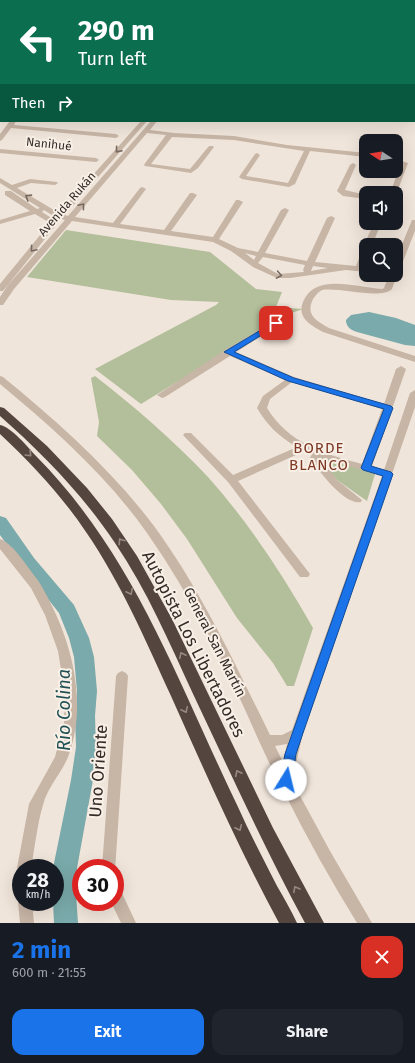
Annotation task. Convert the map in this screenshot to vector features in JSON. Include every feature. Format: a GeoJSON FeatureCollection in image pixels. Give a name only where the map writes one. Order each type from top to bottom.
{"type":"FeatureCollection","features":[{"type":"Feature","properties":{"kind":"highway","name":"Autopista Los Libertadores"},"geometry":{"type":"LineString","coordinates":[[0,410],[40,445],[83,490],[108,523],[130,556],[170,629],[280,858],[315,923]]}},
{"type":"Feature","properties":{"kind":"highway"},"geometry":{"type":"LineString","coordinates":[[0,428],[33,459],[64,493],[114,563],[140,613],[241,832],[288,923]]}},
{"type":"Feature","properties":{"kind":"street","name":"Avenida Rukán"},"geometry":{"type":"LineString","coordinates":[[0,289],[57,220],[143,122]]}},
{"type":"Feature","properties":{"kind":"street","name":"Avenida Rukán"},"geometry":{"type":"LineString","coordinates":[[0,303],[28,267],[71,219],[153,122]]}},
{"type":"Feature","properties":{"kind":"street"},"geometry":{"type":"LineString","coordinates":[[0,139],[11,124],[116,136]]}},
{"type":"Feature","properties":{"kind":"street"},"geometry":{"type":"LineString","coordinates":[[71,132],[77,124]]}},
{"type":"Feature","properties":{"kind":"street"},"geometry":{"type":"LineString","coordinates":[[144,132],[227,138],[359,154]]}},
{"type":"Feature","properties":{"kind":"street"},"geometry":{"type":"LineString","coordinates":[[170,135],[147,165],[187,172],[191,171],[196,167],[210,147]]}},
{"type":"Feature","properties":{"kind":"street"},"geometry":{"type":"LineString","coordinates":[[61,156],[67,148]]}},
{"type":"Feature","properties":{"kind":"street"},"geometry":{"type":"LineString","coordinates":[[257,155],[242,177],[289,185],[291,184],[308,149]]}},
{"type":"Feature","properties":{"kind":"street","name":"Nanihué"},"geometry":{"type":"LineString","coordinates":[[0,151],[96,160]]}},
{"type":"Feature","properties":{"kind":"street"},"geometry":{"type":"LineString","coordinates":[[108,162],[118,163]]}},
{"type":"Feature","properties":{"kind":"street"},"geometry":{"type":"LineString","coordinates":[[353,165],[341,191],[346,194],[359,196]]}},
{"type":"Feature","properties":{"kind":"street"},"geometry":{"type":"LineString","coordinates":[[0,180],[45,208],[57,220]]}},
{"type":"Feature","properties":{"kind":"street"},"geometry":{"type":"LineString","coordinates":[[12,188],[30,181],[55,183]]}},
{"type":"Feature","properties":{"kind":"street"},"geometry":{"type":"LineString","coordinates":[[0,188],[36,211],[57,220],[71,219],[215,240],[234,249],[260,256],[309,264],[359,270]]}},
{"type":"Feature","properties":{"kind":"street"},"geometry":{"type":"LineString","coordinates":[[116,225],[142,189]]}},
{"type":"Feature","properties":{"kind":"street"},"geometry":{"type":"LineString","coordinates":[[166,233],[193,195]]}},
{"type":"Feature","properties":{"kind":"street"},"geometry":{"type":"LineString","coordinates":[[215,240],[239,202]]}},
{"type":"Feature","properties":{"kind":"street"},"geometry":{"type":"LineString","coordinates":[[0,222],[45,208]]}},
{"type":"Feature","properties":{"kind":"street"},"geometry":{"type":"LineString","coordinates":[[256,265],[285,210]]}},
{"type":"Feature","properties":{"kind":"street"},"geometry":{"type":"LineString","coordinates":[[305,273],[331,218]]}},
{"type":"Feature","properties":{"kind":"street"},"geometry":{"type":"LineString","coordinates":[[403,252],[415,222]]}},
{"type":"Feature","properties":{"kind":"street"},"geometry":{"type":"LineString","coordinates":[[234,249],[256,265],[278,276],[290,276],[344,268]]}},
{"type":"Feature","properties":{"kind":"street"},"geometry":{"type":"LineString","coordinates":[[20,265],[28,267]]}},
{"type":"Feature","properties":{"kind":"street"},"geometry":{"type":"LineString","coordinates":[[391,282],[388,288],[383,291],[330,287],[319,288],[314,291],[306,305],[306,312],[314,323],[331,331],[363,344],[415,359]]}},
{"type":"Feature","properties":{"kind":"street"},"geometry":{"type":"LineString","coordinates":[[162,395],[276,323]]}},
{"type":"Feature","properties":{"kind":"street"},"geometry":{"type":"LineString","coordinates":[[228,352],[291,379],[388,408]]}},
{"type":"Feature","properties":{"kind":"street"},"geometry":{"type":"LineString","coordinates":[[366,468],[401,369]]}},
{"type":"Feature","properties":{"kind":"street","name":"General San Martín"},"geometry":{"type":"LineString","coordinates":[[0,379],[57,428],[101,470],[150,529],[195,599],[265,740],[340,883],[365,923]]}},
{"type":"Feature","properties":{"kind":"street"},"geometry":{"type":"LineString","coordinates":[[291,379],[266,398],[262,408],[267,419],[287,438],[303,448],[388,474]]}},
{"type":"Feature","properties":{"kind":"street"},"geometry":{"type":"LineString","coordinates":[[286,780],[290,754],[388,474],[415,392]]}},
{"type":"Feature","properties":{"kind":"street"},"geometry":{"type":"LineString","coordinates":[[188,435],[232,480],[304,574]]}},
{"type":"Feature","properties":{"kind":"street"},"geometry":{"type":"LineString","coordinates":[[232,480],[303,448]]}},
{"type":"Feature","properties":{"kind":"street"},"geometry":{"type":"LineString","coordinates":[[317,453],[315,458],[333,482],[357,500]]}},
{"type":"Feature","properties":{"kind":"street"},"geometry":{"type":"LineString","coordinates":[[0,543],[12,555],[36,586],[51,615],[64,651],[71,694],[70,723],[61,757],[36,804],[26,859]]}},
{"type":"Feature","properties":{"kind":"street","name":"Uno Oriente"},"geometry":{"type":"LineString","coordinates":[[110,859],[122,676]]}},
{"type":"Feature","properties":{"kind":"street"},"geometry":{"type":"LineString","coordinates":[[265,740],[280,742],[297,733]]}},
{"type":"Feature","properties":{"kind":"street"},"geometry":{"type":"LineString","coordinates":[[26,911],[27,923]]}},
{"type":"Feature","properties":{"kind":"street"},"geometry":{"type":"LineString","coordinates":[[123,911],[129,923]]}},
{"type":"Feature","properties":{"kind":"green space"},"geometry":{"type":"Polygon","coordinates":[[[66,230],[210,252],[256,289],[282,292],[276,307],[303,309],[286,315],[141,404],[95,369],[216,305],[219,302],[171,300],[27,277],[66,230]]]}},
{"type":"Feature","properties":{"kind":"green space"},"geometry":{"type":"Polygon","coordinates":[[[95,376],[153,424],[208,477],[265,550],[313,628],[294,686],[287,686],[273,663],[237,618],[187,539],[161,504],[132,470],[97,436],[99,422],[91,378],[95,376]]]}},
{"type":"Feature","properties":{"kind":"green space"},"geometry":{"type":"Polygon","coordinates":[[[321,456],[375,474],[367,501],[337,480],[320,459],[321,456]]]}},
{"type":"Feature","properties":{"kind":"water"},"geometry":{"type":"Polygon","coordinates":[[[369,312],[396,318],[415,325],[415,346],[405,345],[357,332],[348,326],[346,320],[351,315],[369,312]]]}},
{"type":"Feature","properties":{"kind":"waterway","name":"Río Colina"},"geometry":{"type":"LineString","coordinates":[[0,522],[28,562],[67,610],[79,638],[84,657],[87,691],[85,716],[86,747],[82,780],[65,868],[64,894],[66,923]]}},
{"type":"Feature","properties":{"kind":"district","name":"BORDE BLANCO"},"geometry":{"type":"Point","coordinates":[319,456]}},
{"type":"Feature","properties":{"kind":"route"},"geometry":{"type":"LineString","coordinates":[[276,323],[228,352],[291,379],[388,408],[366,468],[388,474],[290,754],[286,780]]}}]}
